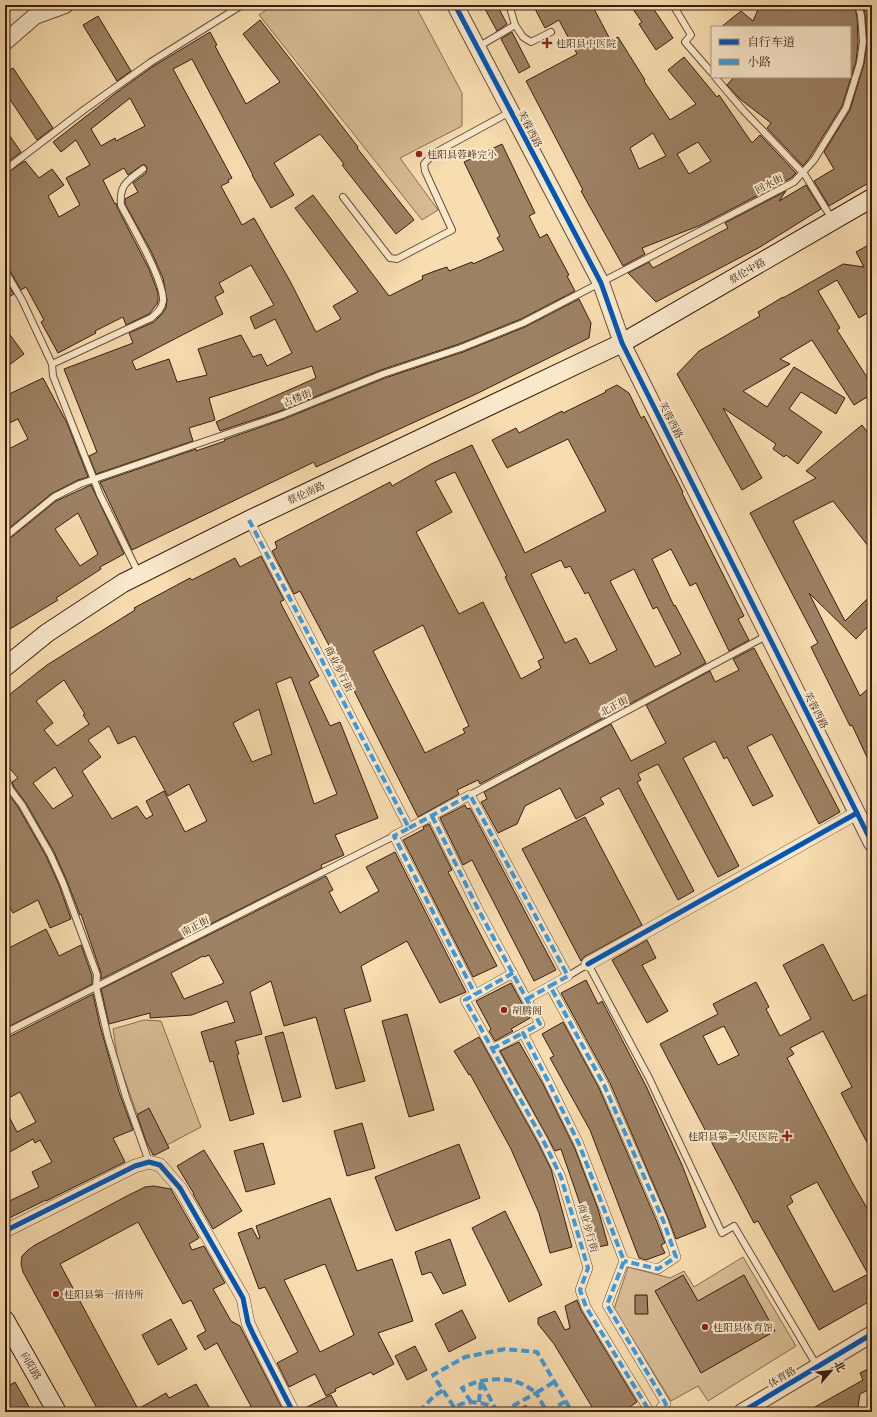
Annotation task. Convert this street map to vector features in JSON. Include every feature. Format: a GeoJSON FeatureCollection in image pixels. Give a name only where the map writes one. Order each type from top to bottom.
{"type":"FeatureCollection","features":[{"type":"Feature","properties":{"kind":"main road","name":"蔡伦中路"},"geometry":{"type":"LineString","coordinates":[[622,343],[872,198]]}},
{"type":"Feature","properties":{"kind":"main road","name":"蔡伦南路"},"geometry":{"type":"LineString","coordinates":[[5,667],[47,633],[123,583],[249,520],[622,343]]}},
{"type":"Feature","properties":{"kind":"main road","name":"向阳路"},"geometry":{"type":"LineString","coordinates":[[5,1320],[57,1412]]}},
{"type":"Feature","properties":{"kind":"street"},"geometry":{"type":"LineString","coordinates":[[5,42],[35,16],[64,5]]}},
{"type":"Feature","properties":{"kind":"street","name":"芙蓉西路"},"geometry":{"type":"LineString","coordinates":[[456,5],[601,283],[622,343],[872,843]]}},
{"type":"Feature","properties":{"kind":"street","name":"商业步行街"},"geometry":{"type":"LineString","coordinates":[[249,520],[409,828]]}},
{"type":"Feature","properties":{"kind":"street"},"geometry":{"type":"LineString","coordinates":[[512,973],[475,994],[394,836],[470,795],[568,976],[527,999]]}},
{"type":"Feature","properties":{"kind":"street"},"geometry":{"type":"LineString","coordinates":[[588,964],[857,813]]}},
{"type":"Feature","properties":{"kind":"street"},"geometry":{"type":"LineString","coordinates":[[432,816],[478,909],[540,1024],[492,1049]]}},
{"type":"Feature","properties":{"kind":"street"},"geometry":{"type":"LineString","coordinates":[[550,986],[604,1084],[663,1220],[676,1258],[658,1269],[624,1261]]}},
{"type":"Feature","properties":{"kind":"street","name":"商业步行街"},"geometry":{"type":"LineString","coordinates":[[475,994],[465,1000],[543,1140],[561,1177],[588,1268],[580,1290],[586,1307],[651,1412],[663,1409],[666,1404],[607,1305],[624,1261],[579,1144],[523,1033]]}},
{"type":"Feature","properties":{"kind":"street"},"geometry":{"type":"LineString","coordinates":[[5,1231],[102,1181],[135,1166],[149,1162],[160,1165],[180,1188],[242,1298],[248,1323],[293,1412]]}},
{"type":"Feature","properties":{"kind":"street","name":"体育路"},"geometry":{"type":"LineString","coordinates":[[742,1412],[872,1334]]}},
{"type":"Feature","properties":{"kind":"lane"},"geometry":{"type":"LineString","coordinates":[[5,170],[85,109],[151,62],[242,5]]}},
{"type":"Feature","properties":{"kind":"lane"},"geometry":{"type":"LineString","coordinates":[[512,5],[511,11],[515,25],[524,37],[531,42],[551,32]]}},
{"type":"Feature","properties":{"kind":"lane"},"geometry":{"type":"LineString","coordinates":[[673,5],[691,35],[685,42],[711,72]]}},
{"type":"Feature","properties":{"kind":"lane","name":"回水街"},"geometry":{"type":"LineString","coordinates":[[601,283],[794,182],[814,160],[846,108],[860,62],[863,42],[861,15],[858,5]]}},
{"type":"Feature","properties":{"kind":"lane"},"geometry":{"type":"LineString","coordinates":[[478,47],[515,25]]}},
{"type":"Feature","properties":{"kind":"lane"},"geometry":{"type":"LineString","coordinates":[[716,78],[743,110],[805,175],[833,220]]}},
{"type":"Feature","properties":{"kind":"lane"},"geometry":{"type":"LineString","coordinates":[[343,197],[390,258],[397,259],[452,230],[424,171],[424,164],[433,154],[511,111]]}},
{"type":"Feature","properties":{"kind":"lane"},"geometry":{"type":"LineString","coordinates":[[52,364],[151,318],[160,311],[163,302],[161,289],[155,273],[121,205],[120,195],[126,183],[143,169]]}},
{"type":"Feature","properties":{"kind":"lane"},"geometry":{"type":"LineString","coordinates":[[5,271],[22,300],[52,364],[53,376],[93,479],[140,575]]}},
{"type":"Feature","properties":{"kind":"lane","name":"古楼街"},"geometry":{"type":"LineString","coordinates":[[5,537],[54,497],[80,484],[282,415],[382,374],[461,348],[523,324],[601,283]]}},
{"type":"Feature","properties":{"kind":"lane","name":"北正街"},"geometry":{"type":"LineString","coordinates":[[470,795],[768,635]]}},
{"type":"Feature","properties":{"kind":"lane"},"geometry":{"type":"LineString","coordinates":[[5,776],[10,789],[22,805],[50,854],[63,883],[97,975],[96,987],[108,1038],[126,1097],[149,1162]]}},
{"type":"Feature","properties":{"kind":"lane","name":"南正街"},"geometry":{"type":"LineString","coordinates":[[5,1033],[394,836]]}},
{"type":"Feature","properties":{"kind":"lane"},"geometry":{"type":"LineString","coordinates":[[568,976],[588,964],[649,1078],[722,1233],[734,1226],[817,1366]]}},
{"type":"Feature","properties":{"kind":"shaded area"},"geometry":{"type":"Polygon","coordinates":[[[273,5],[386,5],[388,8],[393,5],[415,5],[462,93],[462,126],[400,158],[438,210],[422,220],[259,15],[273,5]]]}},
{"type":"Feature","properties":{"kind":"shaded area"},"geometry":{"type":"Polygon","coordinates":[[[144,1020],[161,1021],[201,1127],[167,1145],[149,1109],[137,1114],[118,1061],[113,1029],[144,1020]]]}},
{"type":"Feature","properties":{"kind":"shaded area","name":"桂阳县体育馆"},"geometry":{"type":"Polygon","coordinates":[[[743,1257],[796,1346],[708,1401],[698,1386],[671,1401],[614,1309],[628,1267],[670,1278],[684,1271],[694,1287],[743,1257]]]}},
{"type":"Feature","properties":{"kind":"shaded area"},"geometry":{"type":"Polygon","coordinates":[[[526,1405],[530,1412],[513,1412],[526,1405]]]}},
{"type":"Feature","properties":{"kind":"building"},"geometry":{"type":"Polygon","coordinates":[[[492,5],[497,5],[507,24],[497,31],[485,9],[492,5]]]}},
{"type":"Feature","properties":{"kind":"building"},"geometry":{"type":"Polygon","coordinates":[[[533,5],[592,5],[611,41],[618,37],[645,80],[644,81],[670,120],[696,104],[668,70],[684,57],[717,97],[719,95],[752,143],[760,135],[796,173],[791,178],[701,225],[642,248],[645,254],[623,266],[581,191],[583,190],[526,81],[577,54],[559,20],[545,28],[533,5]],[[653,133],[630,148],[639,169],[666,156],[653,133]],[[698,142],[677,154],[689,174],[711,161],[698,142]]]}},
{"type":"Feature","properties":{"kind":"building"},"geometry":{"type":"Polygon","coordinates":[[[630,5],[651,5],[673,38],[656,50],[639,24],[642,22],[630,5]]]}},
{"type":"Feature","properties":{"kind":"building"},"geometry":{"type":"Polygon","coordinates":[[[760,5],[854,5],[857,16],[858,42],[856,62],[851,78],[851,26],[722,26],[741,11],[753,21],[760,5]]]}},
{"type":"Feature","properties":{"kind":"building"},"geometry":{"type":"Polygon","coordinates":[[[863,5],[872,5],[872,181],[829,206],[814,181],[834,169],[824,152],[850,110],[864,64],[867,42],[863,5]]]}},
{"type":"Feature","properties":{"kind":"building"},"geometry":{"type":"Polygon","coordinates":[[[98,16],[131,71],[117,81],[83,25],[98,16]]]}},
{"type":"Feature","properties":{"kind":"building"},"geometry":{"type":"Polygon","coordinates":[[[260,20],[358,147],[357,148],[414,220],[396,234],[342,165],[344,164],[320,134],[274,163],[294,195],[271,208],[252,175],[192,59],[173,69],[232,178],[228,180],[229,182],[221,186],[242,225],[254,218],[290,281],[316,332],[341,319],[333,306],[358,292],[295,208],[313,195],[389,296],[423,279],[422,276],[447,267],[449,271],[472,262],[473,264],[504,250],[497,238],[500,236],[464,162],[502,144],[535,213],[529,216],[540,238],[547,234],[569,275],[567,276],[575,291],[521,319],[459,344],[381,370],[280,411],[220,431],[216,422],[316,378],[312,366],[209,398],[215,420],[189,428],[193,441],[96,474],[89,456],[97,452],[64,369],[133,343],[129,333],[154,322],[166,308],[167,300],[163,278],[151,251],[125,204],[125,199],[138,192],[133,183],[146,173],[147,168],[145,165],[142,165],[128,175],[124,168],[103,180],[149,269],[158,293],[157,304],[149,314],[126,325],[123,317],[95,331],[96,333],[58,353],[41,322],[44,320],[26,287],[21,290],[9,269],[5,267],[5,174],[25,161],[39,178],[52,169],[64,185],[48,196],[59,217],[80,205],[66,178],[90,165],[76,140],[61,152],[53,142],[152,67],[210,32],[217,45],[215,46],[246,104],[280,82],[243,34],[260,20]],[[130,98],[91,129],[101,146],[115,138],[116,141],[145,126],[130,98]],[[251,265],[219,283],[224,292],[215,297],[223,314],[132,361],[136,370],[169,359],[177,382],[207,375],[198,349],[241,335],[253,357],[261,354],[267,366],[292,353],[275,319],[255,329],[250,317],[274,305],[251,265]]]}},
{"type":"Feature","properties":{"kind":"building"},"geometry":{"type":"Polygon","coordinates":[[[512,32],[530,67],[519,73],[501,39],[512,32]]]}},
{"type":"Feature","properties":{"kind":"building"},"geometry":{"type":"Polygon","coordinates":[[[13,68],[53,128],[37,140],[5,92],[5,73],[13,68]]]}},
{"type":"Feature","properties":{"kind":"building"},"geometry":{"type":"Polygon","coordinates":[[[733,78],[851,78],[842,106],[803,166],[767,128],[771,123],[740,99],[727,85],[733,78]]]}},
{"type":"Feature","properties":{"kind":"building"},"geometry":{"type":"Polygon","coordinates":[[[5,129],[21,152],[5,164],[5,129]]]}},
{"type":"Feature","properties":{"kind":"building"},"geometry":{"type":"Polygon","coordinates":[[[806,185],[821,209],[760,247],[656,302],[628,273],[649,262],[653,268],[728,228],[725,223],[786,191],[779,201],[806,185]]]}},
{"type":"Feature","properties":{"kind":"building"},"geometry":{"type":"Polygon","coordinates":[[[872,243],[872,310],[859,318],[837,280],[818,291],[840,328],[837,330],[872,385],[872,394],[854,405],[812,340],[780,359],[790,364],[743,391],[767,407],[794,367],[845,398],[836,414],[801,392],[789,409],[822,432],[798,464],[786,455],[784,457],[773,449],[776,444],[723,408],[762,478],[742,490],[677,374],[699,351],[760,316],[758,312],[783,297],[843,264],[864,267],[856,252],[872,243]]]}},
{"type":"Feature","properties":{"kind":"building"},"geometry":{"type":"Polygon","coordinates":[[[5,280],[14,294],[5,299],[5,280]]]}},
{"type":"Feature","properties":{"kind":"building"},"geometry":{"type":"Polygon","coordinates":[[[579,299],[591,323],[589,338],[474,395],[316,467],[314,462],[132,550],[100,482],[196,449],[196,451],[225,441],[224,440],[284,419],[385,378],[463,352],[525,327],[579,299]]]}},
{"type":"Feature","properties":{"kind":"building"},"geometry":{"type":"Polygon","coordinates":[[[5,328],[24,354],[5,368],[5,328]]]}},
{"type":"Feature","properties":{"kind":"building"},"geometry":{"type":"Polygon","coordinates":[[[43,378],[67,423],[88,477],[78,480],[51,494],[7,530],[5,528],[5,451],[28,439],[18,419],[9,423],[5,416],[5,396],[43,378]]]}},
{"type":"Feature","properties":{"kind":"building"},"geometry":{"type":"Polygon","coordinates":[[[617,385],[629,393],[641,418],[644,416],[744,616],[738,619],[749,640],[729,651],[696,583],[690,586],[671,549],[652,559],[674,606],[675,605],[706,663],[480,784],[478,780],[457,790],[459,794],[418,817],[342,667],[341,668],[300,591],[294,594],[272,551],[277,548],[275,542],[390,482],[392,486],[431,464],[472,445],[525,553],[606,511],[568,439],[507,468],[492,440],[516,428],[519,433],[562,411],[563,413],[606,392],[605,391],[617,385]],[[455,472],[435,481],[452,512],[416,532],[459,614],[483,602],[521,679],[541,668],[538,661],[544,658],[505,577],[507,576],[455,472]],[[561,560],[531,574],[565,643],[576,638],[590,664],[617,650],[588,592],[585,594],[570,566],[565,568],[561,560]],[[634,569],[610,581],[655,667],[681,654],[657,607],[653,609],[634,569]],[[423,625],[373,651],[425,753],[465,733],[463,729],[469,726],[423,625]]]}},
{"type":"Feature","properties":{"kind":"building"},"geometry":{"type":"Polygon","coordinates":[[[862,425],[872,438],[872,551],[833,501],[793,521],[845,621],[872,594],[872,622],[856,639],[809,593],[860,696],[872,685],[872,768],[852,725],[850,726],[811,647],[818,643],[750,513],[816,478],[806,471],[862,425]]]}},
{"type":"Feature","properties":{"kind":"building"},"geometry":{"type":"Polygon","coordinates":[[[91,485],[124,554],[100,567],[101,569],[56,598],[58,600],[5,632],[5,541],[56,501],[91,485]],[[78,513],[55,529],[80,566],[98,554],[78,513]]]}},
{"type":"Feature","properties":{"kind":"building"},"geometry":{"type":"Polygon","coordinates":[[[261,556],[284,600],[280,602],[319,676],[309,682],[330,726],[340,722],[378,818],[335,835],[344,855],[321,865],[322,868],[101,979],[101,973],[81,914],[80,915],[67,881],[54,852],[26,803],[14,787],[12,782],[18,778],[5,763],[5,698],[47,665],[135,610],[134,608],[190,578],[192,580],[235,558],[240,567],[261,556]],[[291,677],[276,683],[314,804],[337,794],[291,677]],[[64,680],[36,701],[53,723],[44,730],[57,746],[89,724],[83,715],[85,714],[64,680]],[[259,709],[233,723],[252,762],[272,754],[259,709]],[[109,726],[88,740],[101,757],[82,771],[112,819],[137,806],[146,819],[153,815],[146,801],[164,791],[185,832],[207,821],[189,784],[168,796],[135,736],[118,744],[109,726]],[[55,767],[33,783],[53,809],[73,796],[55,767]]]}},
{"type":"Feature","properties":{"kind":"building"},"geometry":{"type":"Polygon","coordinates":[[[754,648],[840,812],[819,824],[772,734],[747,747],[773,796],[753,806],[727,757],[724,759],[715,741],[683,758],[739,866],[718,877],[658,764],[638,774],[641,780],[637,782],[694,891],[678,900],[619,788],[600,798],[604,804],[576,819],[560,788],[525,806],[517,824],[498,833],[481,802],[487,799],[484,792],[611,724],[631,761],[666,743],[646,705],[710,671],[715,682],[739,670],[733,659],[754,648]]]}},
{"type":"Feature","properties":{"kind":"building"},"geometry":{"type":"Polygon","coordinates":[[[5,789],[18,807],[46,856],[59,885],[71,919],[50,928],[38,900],[13,913],[5,898],[5,895],[9,893],[5,885],[5,789]]]}},
{"type":"Feature","properties":{"kind":"building"},"geometry":{"type":"Polygon","coordinates":[[[465,805],[467,809],[470,808],[556,970],[534,981],[472,860],[463,865],[440,818],[465,805]]]}},
{"type":"Feature","properties":{"kind":"building"},"geometry":{"type":"Polygon","coordinates":[[[585,817],[642,925],[584,957],[581,961],[522,849],[585,817]]]}},
{"type":"Feature","properties":{"kind":"building"},"geometry":{"type":"Polygon","coordinates":[[[429,824],[452,870],[448,872],[497,966],[473,977],[403,840],[424,829],[423,827],[429,824]]]}},
{"type":"Feature","properties":{"kind":"building"},"geometry":{"type":"Polygon","coordinates":[[[395,852],[466,992],[440,1003],[407,941],[361,966],[371,1001],[344,1009],[365,1081],[336,1089],[316,1017],[284,1026],[271,981],[250,992],[262,1034],[235,1041],[239,1054],[237,1055],[254,1114],[230,1121],[213,1061],[210,1062],[201,1032],[235,1022],[227,1001],[192,1015],[150,1018],[150,1013],[109,1024],[101,989],[326,876],[333,890],[329,892],[340,913],[379,891],[366,867],[395,852]],[[209,955],[203,956],[171,973],[184,999],[224,983],[209,955]]]}},
{"type":"Feature","properties":{"kind":"building"},"geometry":{"type":"Polygon","coordinates":[[[46,929],[59,956],[81,945],[92,976],[92,984],[8,1027],[5,1021],[5,950],[46,929]]]}},
{"type":"Feature","properties":{"kind":"building"},"geometry":{"type":"Polygon","coordinates":[[[647,940],[656,958],[642,965],[668,1011],[647,1023],[612,960],[647,940]]]}},
{"type":"Feature","properties":{"kind":"building"},"geometry":{"type":"Polygon","coordinates":[[[823,944],[853,1001],[868,994],[872,1002],[872,1152],[841,1093],[852,1087],[823,1031],[790,1048],[794,1054],[787,1058],[872,1217],[872,1300],[819,1330],[758,1221],[754,1223],[660,1044],[718,1014],[713,1004],[756,982],[769,1007],[766,1009],[780,1036],[811,1019],[783,965],[823,944]],[[724,1026],[703,1036],[718,1065],[739,1055],[724,1026]],[[817,1182],[790,1196],[793,1202],[787,1206],[834,1292],[868,1274],[817,1182]]]}},
{"type":"Feature","properties":{"kind":"building"},"geometry":{"type":"Polygon","coordinates":[[[586,980],[598,1004],[602,1001],[646,1086],[682,1165],[706,1227],[676,1239],[610,1083],[561,993],[586,980]]]}},
{"type":"Feature","properties":{"kind":"building","name":"胡腾阁"},"geometry":{"type":"Polygon","coordinates":[[[511,983],[530,1018],[511,1029],[513,1031],[495,1041],[489,1031],[491,1029],[476,1001],[511,983]]]}},
{"type":"Feature","properties":{"kind":"building"},"geometry":{"type":"Polygon","coordinates":[[[93,994],[100,1026],[119,1092],[133,1130],[113,1138],[125,1162],[5,1220],[5,1203],[39,1187],[32,1172],[52,1162],[40,1140],[35,1143],[33,1139],[8,1153],[5,1147],[5,1109],[17,1132],[36,1122],[20,1092],[5,1100],[5,1039],[93,994]]]}},
{"type":"Feature","properties":{"kind":"building"},"geometry":{"type":"Polygon","coordinates":[[[407,1014],[434,1110],[409,1117],[382,1021],[407,1014]]]}},
{"type":"Feature","properties":{"kind":"building"},"geometry":{"type":"Polygon","coordinates":[[[563,1022],[599,1088],[657,1222],[665,1243],[661,1245],[665,1253],[646,1260],[639,1258],[590,1130],[550,1058],[554,1056],[542,1034],[563,1022]]]}},
{"type":"Feature","properties":{"kind":"building"},"geometry":{"type":"Polygon","coordinates":[[[283,1032],[301,1097],[283,1102],[265,1037],[283,1032]]]}},
{"type":"Feature","properties":{"kind":"building"},"geometry":{"type":"Polygon","coordinates":[[[479,1037],[551,1169],[572,1247],[550,1253],[539,1213],[511,1149],[470,1074],[469,1075],[454,1051],[479,1037]]]}},
{"type":"Feature","properties":{"kind":"building"},"geometry":{"type":"Polygon","coordinates":[[[519,1042],[543,1084],[575,1149],[598,1209],[608,1245],[593,1248],[587,1224],[561,1149],[555,1151],[500,1051],[519,1042]]]}},
{"type":"Feature","properties":{"kind":"building"},"geometry":{"type":"Polygon","coordinates":[[[149,1108],[169,1148],[155,1155],[153,1155],[146,1141],[137,1115],[149,1108]]]}},
{"type":"Feature","properties":{"kind":"building"},"geometry":{"type":"Polygon","coordinates":[[[362,1123],[375,1168],[347,1176],[334,1131],[362,1123]]]}},
{"type":"Feature","properties":{"kind":"building"},"geometry":{"type":"Polygon","coordinates":[[[263,1143],[275,1184],[246,1192],[234,1151],[263,1143]]]}},
{"type":"Feature","properties":{"kind":"building"},"geometry":{"type":"Polygon","coordinates":[[[459,1144],[480,1198],[396,1231],[375,1177],[459,1144]]]}},
{"type":"Feature","properties":{"kind":"building"},"geometry":{"type":"Polygon","coordinates":[[[204,1150],[242,1211],[213,1229],[177,1166],[204,1150]]]}},
{"type":"Feature","properties":{"kind":"building","name":"桂阳县第一招待所"},"geometry":{"type":"Polygon","coordinates":[[[154,1186],[171,1189],[199,1238],[189,1244],[192,1250],[204,1246],[225,1283],[213,1289],[231,1321],[240,1326],[284,1412],[254,1412],[217,1343],[205,1350],[197,1336],[206,1331],[191,1300],[183,1304],[138,1222],[60,1264],[138,1409],[166,1393],[169,1398],[196,1384],[212,1412],[99,1412],[23,1272],[21,1264],[22,1256],[35,1245],[125,1197],[145,1187],[154,1186]]]}},
{"type":"Feature","properties":{"kind":"building"},"geometry":{"type":"Polygon","coordinates":[[[330,1198],[357,1271],[392,1259],[413,1321],[378,1333],[394,1364],[373,1375],[371,1372],[335,1389],[336,1391],[326,1396],[315,1374],[289,1387],[277,1363],[298,1352],[265,1287],[259,1289],[238,1233],[252,1228],[258,1239],[260,1238],[256,1226],[330,1198]],[[325,1264],[284,1280],[320,1352],[354,1335],[325,1264]]]}},
{"type":"Feature","properties":{"kind":"building"},"geometry":{"type":"Polygon","coordinates":[[[505,1211],[542,1285],[509,1302],[472,1228],[505,1211]]]}},
{"type":"Feature","properties":{"kind":"building"},"geometry":{"type":"Polygon","coordinates":[[[450,1239],[466,1285],[443,1294],[431,1272],[422,1275],[415,1252],[450,1239]]]}},
{"type":"Feature","properties":{"kind":"building"},"geometry":{"type":"Polygon","coordinates":[[[683,1275],[698,1301],[744,1275],[775,1331],[701,1373],[655,1291],[683,1275]]]}},
{"type":"Feature","properties":{"kind":"building"},"geometry":{"type":"Polygon","coordinates":[[[635,1295],[647,1295],[648,1314],[635,1314],[635,1295]]]}},
{"type":"Feature","properties":{"kind":"building"},"geometry":{"type":"Polygon","coordinates":[[[577,1300],[581,1310],[637,1402],[622,1412],[595,1412],[554,1344],[538,1324],[538,1318],[555,1311],[565,1330],[570,1328],[565,1306],[577,1300]]]}},
{"type":"Feature","properties":{"kind":"building"},"geometry":{"type":"Polygon","coordinates":[[[462,1310],[476,1338],[449,1352],[435,1324],[462,1310]]]}},
{"type":"Feature","properties":{"kind":"building"},"geometry":{"type":"Polygon","coordinates":[[[171,1319],[187,1349],[158,1365],[142,1335],[171,1319]]]}},
{"type":"Feature","properties":{"kind":"building"},"geometry":{"type":"Polygon","coordinates":[[[415,1346],[427,1370],[407,1380],[395,1356],[415,1346]]]}},
{"type":"Feature","properties":{"kind":"building"},"geometry":{"type":"Polygon","coordinates":[[[872,1367],[872,1398],[868,1390],[860,1394],[858,1407],[849,1412],[806,1412],[863,1380],[860,1373],[872,1367]]]}},
{"type":"Feature","properties":{"kind":"building"},"geometry":{"type":"Polygon","coordinates":[[[15,1382],[32,1412],[5,1412],[5,1388],[15,1382]]]}},
{"type":"Feature","properties":{"kind":"building"},"geometry":{"type":"Polygon","coordinates":[[[331,1395],[340,1412],[301,1412],[301,1410],[331,1395]]]}},
{"type":"Feature","properties":{"kind":"marked path"},"geometry":{"type":"LineString","coordinates":[[249,520],[409,828],[394,836],[475,994]]}},
{"type":"Feature","properties":{"kind":"marked path"},"geometry":{"type":"LineString","coordinates":[[409,828],[470,795],[568,976],[550,986],[604,1085],[663,1220],[676,1257],[658,1269],[624,1261]]}},
{"type":"Feature","properties":{"kind":"marked path"},"geometry":{"type":"LineString","coordinates":[[432,816],[478,909],[540,1024],[523,1033],[579,1144],[624,1261],[607,1305],[666,1404],[661,1407],[664,1412]]}},
{"type":"Feature","properties":{"kind":"marked path"},"geometry":{"type":"LineString","coordinates":[[513,973],[465,1000],[543,1140],[561,1177],[588,1268],[580,1290],[586,1307],[650,1412]]}},
{"type":"Feature","properties":{"kind":"marked path"},"geometry":{"type":"LineString","coordinates":[[527,999],[550,986]]}},
{"type":"Feature","properties":{"kind":"marked path"},"geometry":{"type":"LineString","coordinates":[[492,1049],[523,1033]]}},
{"type":"Feature","properties":{"kind":"marked path"},"geometry":{"type":"LineString","coordinates":[[454,1407],[433,1375],[465,1357],[505,1349],[537,1352],[572,1412]]}},
{"type":"Feature","properties":{"kind":"marked path"},"geometry":{"type":"LineString","coordinates":[[471,1402],[462,1388],[480,1381],[500,1379],[510,1380],[528,1387],[536,1393],[554,1382]]}},
{"type":"Feature","properties":{"kind":"marked path"},"geometry":{"type":"LineString","coordinates":[[479,1402],[481,1381],[495,1408]]}},
{"type":"Feature","properties":{"kind":"marked path"},"geometry":{"type":"LineString","coordinates":[[419,1412],[433,1397],[443,1390]]}},
{"type":"Feature","properties":{"kind":"marked path"},"geometry":{"type":"LineString","coordinates":[[502,1412],[536,1393],[547,1412]]}},
{"type":"Feature","properties":{"kind":"marked path"},"geometry":{"type":"LineString","coordinates":[[548,1412],[566,1401]]}},
{"type":"Feature","properties":{"kind":"marked path"},"geometry":{"type":"LineString","coordinates":[[447,1412],[461,1404],[474,1402],[488,1405],[502,1412]]}},
{"type":"Feature","properties":{"kind":"cycle path"},"geometry":{"type":"LineString","coordinates":[[455,5],[601,283],[622,343],[872,843]]}},
{"type":"Feature","properties":{"kind":"cycle path"},"geometry":{"type":"LineString","coordinates":[[588,964],[857,813]]}},
{"type":"Feature","properties":{"kind":"cycle path"},"geometry":{"type":"LineString","coordinates":[[5,1231],[135,1166],[149,1162],[160,1165],[180,1188],[243,1298],[248,1323],[293,1412]]}},
{"type":"Feature","properties":{"kind":"cycle path"},"geometry":{"type":"LineString","coordinates":[[742,1412],[872,1334]]}},
{"type":"Feature","properties":{"kind":"place","name":"桂阳县中医院"},"geometry":{"type":"Point","coordinates":[547,43]}},
{"type":"Feature","properties":{"kind":"place","name":"桂阳县蓉峰完小"},"geometry":{"type":"Point","coordinates":[419,154]}},
{"type":"Feature","properties":{"kind":"place","name":"胡腾阁"},"geometry":{"type":"Point","coordinates":[504,1010]}},
{"type":"Feature","properties":{"kind":"place","name":"桂阳县第一人民医院"},"geometry":{"type":"Point","coordinates":[787,1136]}},
{"type":"Feature","properties":{"kind":"place","name":"桂阳县第一招待所"},"geometry":{"type":"Point","coordinates":[56,1294]}},
{"type":"Feature","properties":{"kind":"place","name":"桂阳县体育馆"},"geometry":{"type":"Point","coordinates":[705,1327]}}]}
